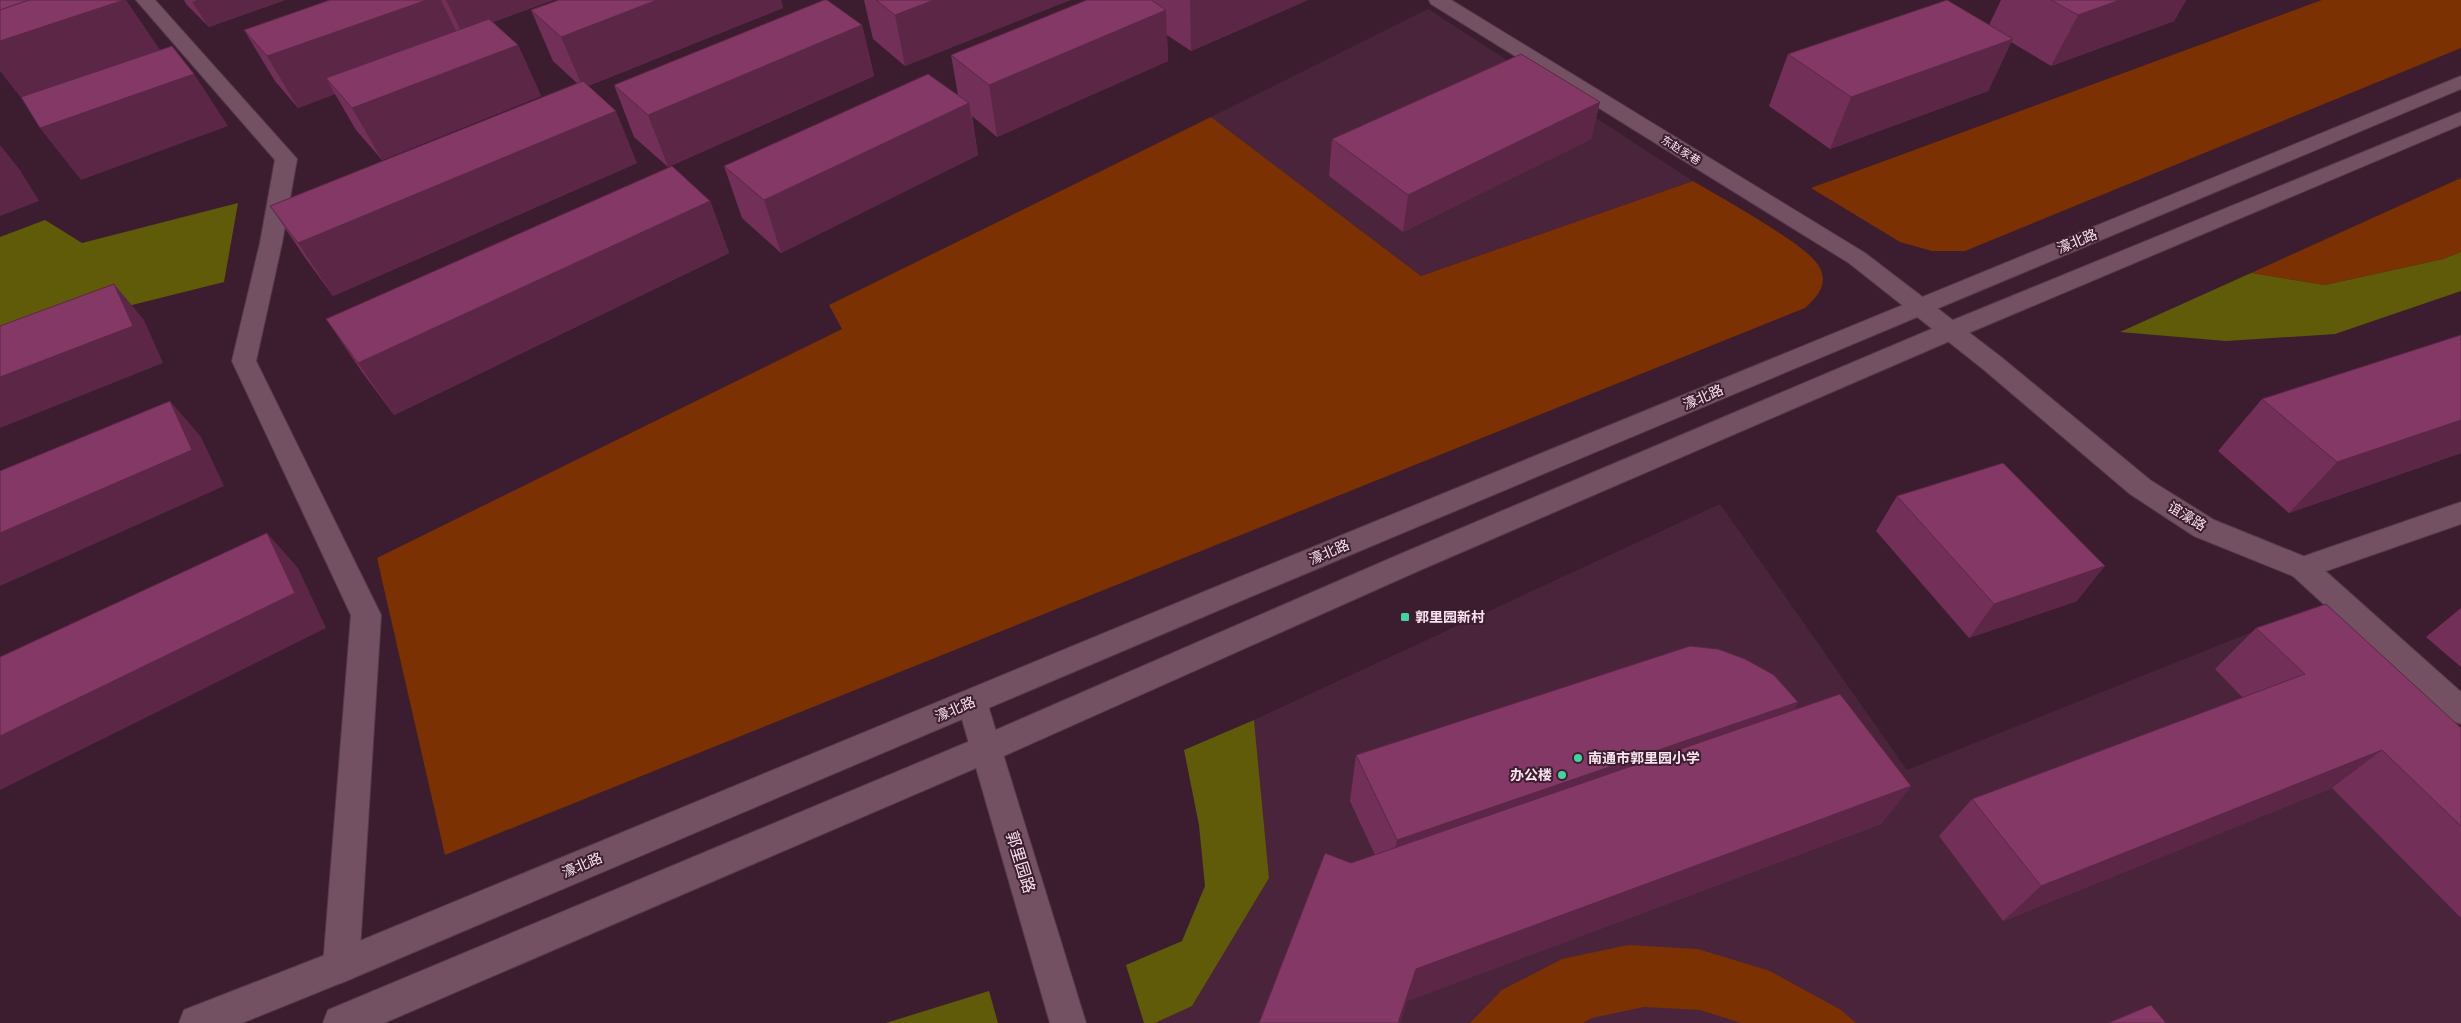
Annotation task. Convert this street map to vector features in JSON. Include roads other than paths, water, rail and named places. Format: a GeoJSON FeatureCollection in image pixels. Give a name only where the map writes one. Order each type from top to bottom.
{"type":"FeatureCollection","features":[{"type":"Feature","properties":{"kind":"street"},"geometry":{"type":"LineString","coordinates":[[145,0],[286,159],[271,243],[244,361],[366,615],[360,719],[340,966]]}},
{"type":"Feature","properties":{"kind":"street","name":"东赵家巷"},"geometry":{"type":"LineString","coordinates":[[1438,0],[1857,258],[1918,307]]}},
{"type":"Feature","properties":{"kind":"street","name":"濠北路"},"geometry":{"type":"LineString","coordinates":[[197,1023],[340,966],[2461,82]]}},
{"type":"Feature","properties":{"kind":"street"},"geometry":{"type":"LineString","coordinates":[[340,1023],[986,749],[1408,563],[1950,331],[2461,118]]}},
{"type":"Feature","properties":{"kind":"street","name":"谊濠路"},"geometry":{"type":"LineString","coordinates":[[1918,307],[1992,363],[2140,488],[2204,528],[2303,568],[2461,711]]}},
{"type":"Feature","properties":{"kind":"street"},"geometry":{"type":"LineString","coordinates":[[2303,568],[2461,513]]}},
{"type":"Feature","properties":{"kind":"street","name":"郭里园路"},"geometry":{"type":"LineString","coordinates":[[972,702],[1068,1023]]}},
{"type":"Feature","properties":{"kind":"place","name":"郭里园新村"},"geometry":{"type":"Point","coordinates":[1405,617]}},
{"type":"Feature","properties":{"kind":"place","name":"南通市郭里园小学"},"geometry":{"type":"Point","coordinates":[1578,758]}},
{"type":"Feature","properties":{"kind":"place","name":"办公楼"},"geometry":{"type":"Point","coordinates":[1562,775]}}]}
